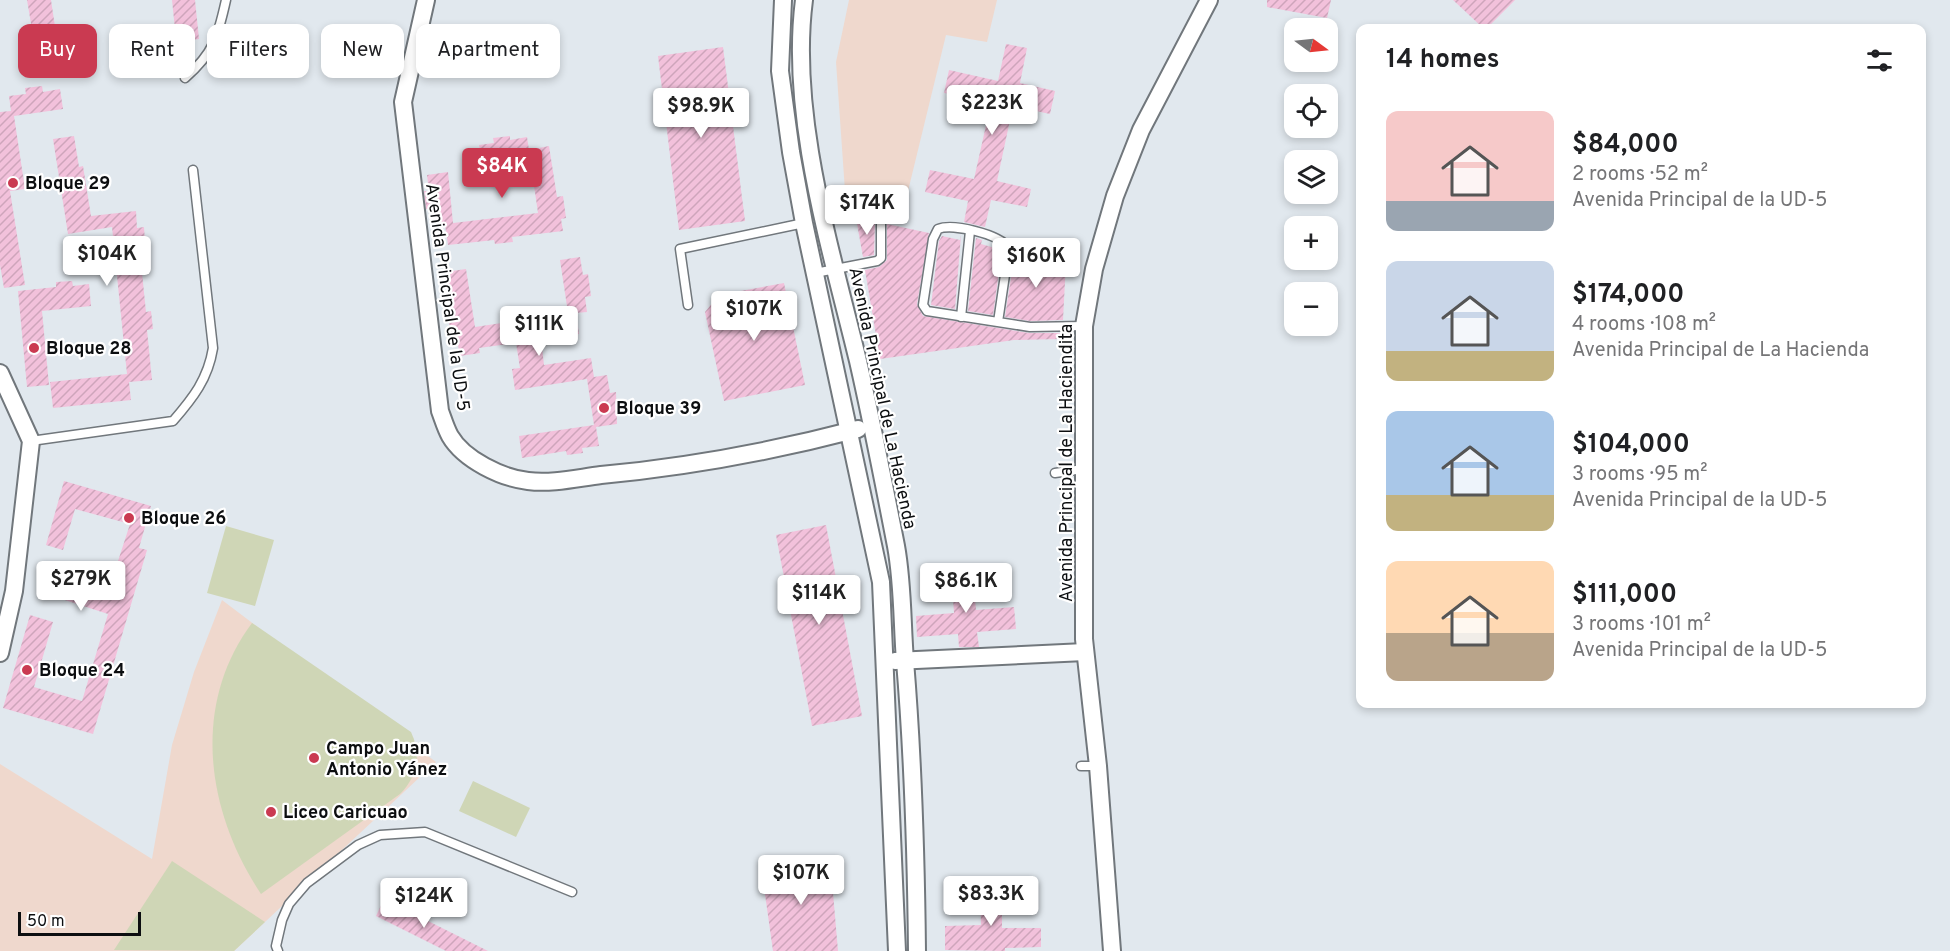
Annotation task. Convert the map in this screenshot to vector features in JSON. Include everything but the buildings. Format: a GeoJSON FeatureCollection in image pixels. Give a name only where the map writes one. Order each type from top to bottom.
{"type":"FeatureCollection","features":[{"type":"Feature","properties":{"kind":"street","name":"Avenida Principal de la UD-5"},"geometry":{"type":"LineString","coordinates":[[426,0],[403,102],[440,411],[451,438],[474,459],[500,473],[527,481],[551,481],[642,471],[871,426]]}},
{"type":"Feature","properties":{"kind":"street"},"geometry":{"type":"LineString","coordinates":[[783,0],[780,71],[804,223],[848,432],[876,549],[881,582],[889,721],[897,951]]}},
{"type":"Feature","properties":{"kind":"street","name":"Avenida Principal de La Hacienda"},"geometry":{"type":"LineString","coordinates":[[804,0],[800,43],[801,82],[824,217],[859,363],[901,578],[917,894],[917,951]]}},
{"type":"Feature","properties":{"kind":"street","name":"Avenida Principal de La Haciendita"},"geometry":{"type":"LineString","coordinates":[[1112,951],[1090,766],[1083,469],[1084,326],[1094,269],[1115,196],[1141,130],[1209,0]]}},
{"type":"Feature","properties":{"kind":"street"},"geometry":{"type":"LineString","coordinates":[[804,223],[824,217]]}},
{"type":"Feature","properties":{"kind":"street"},"geometry":{"type":"LineString","coordinates":[[0,373],[31,441],[14,591],[0,652]]}},
{"type":"Feature","properties":{"kind":"street"},"geometry":{"type":"LineString","coordinates":[[886,662],[1086,652]]}},
{"type":"Feature","properties":{"kind":"lane"},"geometry":{"type":"LineString","coordinates":[[195,70],[203,63],[213,48],[226,0]]}},
{"type":"Feature","properties":{"kind":"lane"},"geometry":{"type":"LineString","coordinates":[[31,441],[173,421],[199,389],[210,369],[213,348],[193,170]]}},
{"type":"Feature","properties":{"kind":"lane"},"geometry":{"type":"LineString","coordinates":[[815,273],[877,261],[881,258],[881,220]]}},
{"type":"Feature","properties":{"kind":"lane"},"geometry":{"type":"LineString","coordinates":[[688,305],[680,249],[804,223]]}},
{"type":"Feature","properties":{"kind":"lane"},"geometry":{"type":"LineString","coordinates":[[998,322],[1009,248],[997,237],[951,226],[938,229],[934,235],[922,305],[933,314],[1030,327],[1084,326]]}},
{"type":"Feature","properties":{"kind":"lane"},"geometry":{"type":"LineString","coordinates":[[961,317],[970,231]]}},
{"type":"Feature","properties":{"kind":"lane"},"geometry":{"type":"LineString","coordinates":[[1055,472],[1083,469]]}},
{"type":"Feature","properties":{"kind":"lane"},"geometry":{"type":"LineString","coordinates":[[889,721],[909,718]]}},
{"type":"Feature","properties":{"kind":"lane"},"geometry":{"type":"LineString","coordinates":[[278,951],[276,946],[282,920],[289,904],[307,883],[358,845],[380,835],[424,832],[572,892]]}},
{"type":"Feature","properties":{"kind":"shaded area"},"geometry":{"type":"Polygon","coordinates":[[[849,0],[997,0],[987,42],[946,35],[908,191],[875,205],[845,191],[836,62],[849,0]]]}},
{"type":"Feature","properties":{"kind":"shaded area","name":"Liceo Caricuao"},"geometry":{"type":"Polygon","coordinates":[[[222,600],[436,762],[234,951],[0,951],[0,764],[152,859],[172,745],[194,672],[222,600]]]}},
{"type":"Feature","properties":{"kind":"green space"},"geometry":{"type":"Polygon","coordinates":[[[226,526],[274,540],[255,606],[207,593],[226,526]]]}},
{"type":"Feature","properties":{"kind":"green space","name":"Campo Juan Antonio Yánez"},"geometry":{"type":"Polygon","coordinates":[[[252,623],[411,732],[417,757],[414,773],[400,794],[261,894],[243,863],[228,829],[218,795],[213,759],[213,724],[220,689],[232,655],[252,623]]]}},
{"type":"Feature","properties":{"kind":"green space"},"geometry":{"type":"Polygon","coordinates":[[[473,781],[530,808],[516,837],[459,811],[473,781]]]}},
{"type":"Feature","properties":{"kind":"green space"},"geometry":{"type":"Polygon","coordinates":[[[172,861],[265,922],[234,951],[114,950],[172,861]]]}},
{"type":"Feature","properties":{"kind":"place","name":"Bloque 29"},"geometry":{"type":"Point","coordinates":[13,183]}},
{"type":"Feature","properties":{"kind":"place","name":"Bloque 28"},"geometry":{"type":"Point","coordinates":[34,348]}},
{"type":"Feature","properties":{"kind":"place","name":"Bloque 39"},"geometry":{"type":"Point","coordinates":[604,408]}},
{"type":"Feature","properties":{"kind":"place","name":"Bloque 26"},"geometry":{"type":"Point","coordinates":[129,518]}},
{"type":"Feature","properties":{"kind":"place","name":"Bloque 24"},"geometry":{"type":"Point","coordinates":[27,670]}},
{"type":"Feature","properties":{"kind":"place","name":"Campo Juan Antonio Yánez"},"geometry":{"type":"Point","coordinates":[314,758]}},
{"type":"Feature","properties":{"kind":"place","name":"Liceo Caricuao"},"geometry":{"type":"Point","coordinates":[271,812]}}]}
